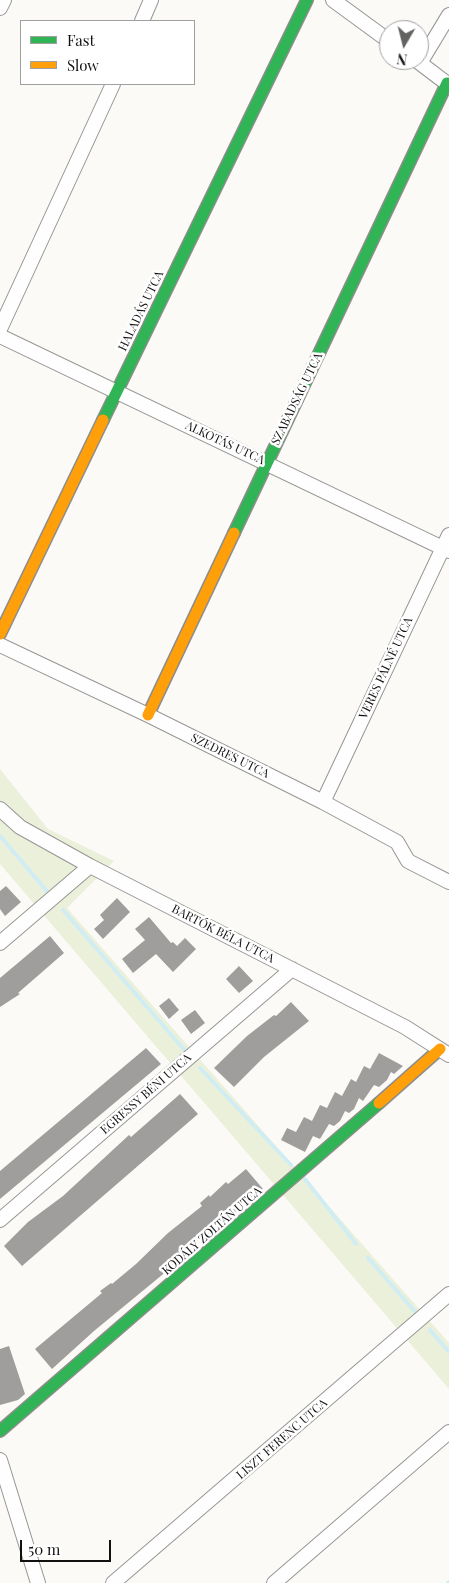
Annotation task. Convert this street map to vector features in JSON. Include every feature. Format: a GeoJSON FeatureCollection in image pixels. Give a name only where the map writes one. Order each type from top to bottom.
{"type":"FeatureCollection","features":[{"type":"Feature","properties":{"kind":"street"},"geometry":{"type":"LineString","coordinates":[[0,8],[4,0]]}},
{"type":"Feature","properties":{"kind":"street"},"geometry":{"type":"LineString","coordinates":[[142,20],[151,0]]}},
{"type":"Feature","properties":{"kind":"street","name":"HALADÁS UTCA"},"geometry":{"type":"LineString","coordinates":[[0,634],[307,0]]}},
{"type":"Feature","properties":{"kind":"street"},"geometry":{"type":"LineString","coordinates":[[333,0],[379,33]]}},
{"type":"Feature","properties":{"kind":"street"},"geometry":{"type":"LineString","coordinates":[[429,45],[449,15]]}},
{"type":"Feature","properties":{"kind":"street"},"geometry":{"type":"LineString","coordinates":[[429,70],[448,84]]}},
{"type":"Feature","properties":{"kind":"street","name":"SZABADSÁG UTCA"},"geometry":{"type":"LineString","coordinates":[[148,715],[266,463],[448,84]]}},
{"type":"Feature","properties":{"kind":"street"},"geometry":{"type":"LineString","coordinates":[[0,329],[113,85]]}},
{"type":"Feature","properties":{"kind":"street","name":"ALKOTÁS UTCA"},"geometry":{"type":"LineString","coordinates":[[0,336],[446,550]]}},
{"type":"Feature","properties":{"kind":"street","name":"VERES PÁLNÉ UTCA"},"geometry":{"type":"LineString","coordinates":[[323,802],[446,550],[449,535]]}},
{"type":"Feature","properties":{"kind":"street","name":"SZEDRES UTCA"},"geometry":{"type":"LineString","coordinates":[[0,645],[148,715],[323,802],[396,842],[408,861],[449,882]]}},
{"type":"Feature","properties":{"kind":"street","name":"BARTÓK BÉLA UTCA"},"geometry":{"type":"LineString","coordinates":[[0,809],[20,826],[90,866],[405,1027],[445,1052]]}},
{"type":"Feature","properties":{"kind":"street"},"geometry":{"type":"LineString","coordinates":[[0,943],[90,866]]}},
{"type":"Feature","properties":{"kind":"street","name":"EGRESSY BÉNI UTCA"},"geometry":{"type":"LineString","coordinates":[[0,1220],[292,969]]}},
{"type":"Feature","properties":{"kind":"street","name":"KODÁLY ZOLTÁN UTCA"},"geometry":{"type":"LineString","coordinates":[[0,1431],[290,1182],[445,1052]]}},
{"type":"Feature","properties":{"kind":"street","name":"LISZT FERENC UTCA"},"geometry":{"type":"LineString","coordinates":[[113,1583],[449,1294]]}},
{"type":"Feature","properties":{"kind":"street"},"geometry":{"type":"LineString","coordinates":[[274,1583],[449,1432]]}},
{"type":"Feature","properties":{"kind":"street"},"geometry":{"type":"LineString","coordinates":[[0,1460],[38,1583]]}},
{"type":"Feature","properties":{"kind":"green space"},"geometry":{"type":"Polygon","coordinates":[[[0,769],[48,829],[114,861],[67,908],[449,1343],[449,1389],[0,864],[0,769]]]}},
{"type":"Feature","properties":{"kind":"building"},"geometry":{"type":"Polygon","coordinates":[[[6,886],[21,902],[5,916],[0,909],[0,891],[6,886]]]}},
{"type":"Feature","properties":{"kind":"building"},"geometry":{"type":"Polygon","coordinates":[[[117,898],[130,912],[103,939],[94,929],[104,920],[100,915],[117,898]]]}},
{"type":"Feature","properties":{"kind":"building"},"geometry":{"type":"Polygon","coordinates":[[[149,917],[171,943],[173,942],[177,946],[185,938],[196,949],[173,972],[156,954],[133,973],[122,959],[145,940],[135,929],[149,917]]]}},
{"type":"Feature","properties":{"kind":"building"},"geometry":{"type":"Polygon","coordinates":[[[50,936],[64,953],[18,993],[20,994],[0,1007],[0,978],[50,936]]]}},
{"type":"Feature","properties":{"kind":"building"},"geometry":{"type":"Polygon","coordinates":[[[239,966],[253,981],[239,993],[226,979],[239,966]]]}},
{"type":"Feature","properties":{"kind":"building"},"geometry":{"type":"Polygon","coordinates":[[[169,998],[179,1010],[169,1019],[159,1006],[169,998]]]}},
{"type":"Feature","properties":{"kind":"building"},"geometry":{"type":"Polygon","coordinates":[[[291,1002],[309,1021],[264,1057],[234,1087],[214,1068],[247,1036],[274,1015],[276,1016],[291,1002]]]}},
{"type":"Feature","properties":{"kind":"building"},"geometry":{"type":"Polygon","coordinates":[[[195,1010],[205,1023],[191,1034],[181,1020],[195,1010]]]}},
{"type":"Feature","properties":{"kind":"building"},"geometry":{"type":"Polygon","coordinates":[[[146,1048],[161,1064],[0,1199],[0,1171],[146,1048]]]}},
{"type":"Feature","properties":{"kind":"building"},"geometry":{"type":"Polygon","coordinates":[[[379,1053],[403,1066],[394,1074],[391,1072],[387,1080],[379,1087],[374,1085],[363,1101],[359,1098],[354,1109],[349,1113],[345,1111],[340,1121],[334,1126],[329,1124],[320,1139],[313,1136],[305,1152],[281,1140],[287,1128],[296,1132],[304,1117],[312,1121],[320,1105],[327,1108],[335,1092],[342,1096],[351,1079],[356,1082],[364,1066],[370,1069],[379,1053]]]}},
{"type":"Feature","properties":{"kind":"building"},"geometry":{"type":"Polygon","coordinates":[[[180,1094],[198,1114],[22,1266],[4,1246],[28,1222],[63,1196],[129,1135],[131,1137],[180,1094]]]}},
{"type":"Feature","properties":{"kind":"building"},"geometry":{"type":"Polygon","coordinates":[[[246,1169],[263,1189],[203,1240],[201,1238],[176,1258],[179,1261],[94,1331],[52,1369],[35,1349],[102,1293],[100,1291],[112,1284],[136,1264],[168,1233],[202,1206],[200,1203],[209,1195],[210,1197],[226,1182],[228,1184],[246,1169]]]}},
{"type":"Feature","properties":{"kind":"building"},"geometry":{"type":"Polygon","coordinates":[[[9,1346],[25,1394],[18,1400],[0,1405],[0,1349],[9,1346]]]}},
{"type":"Feature","properties":{"kind":"waterway"},"geometry":{"type":"LineString","coordinates":[[0,836],[51,896]]}},
{"type":"Feature","properties":{"kind":"waterway"},"geometry":{"type":"LineString","coordinates":[[63,910],[187,1053]]}},
{"type":"Feature","properties":{"kind":"waterway"},"geometry":{"type":"LineString","coordinates":[[200,1068],[291,1165]]}},
{"type":"Feature","properties":{"kind":"waterway"},"geometry":{"type":"LineString","coordinates":[[305,1179],[356,1244]]}},
{"type":"Feature","properties":{"kind":"waterway"},"geometry":{"type":"LineString","coordinates":[[368,1258],[418,1315]]}},
{"type":"Feature","properties":{"kind":"waterway"},"geometry":{"type":"LineString","coordinates":[[430,1330],[449,1352]]}},
{"type":"Feature","properties":{"kind":"traffic: fast"},"geometry":{"type":"LineString","coordinates":[[103,420],[307,0]]}},
{"type":"Feature","properties":{"kind":"traffic: fast"},"geometry":{"type":"LineString","coordinates":[[234,533],[447,83]]}},
{"type":"Feature","properties":{"kind":"traffic: fast"},"geometry":{"type":"LineString","coordinates":[[0,1431],[379,1103]]}},
{"type":"Feature","properties":{"kind":"traffic: slow"},"geometry":{"type":"LineString","coordinates":[[0,634],[103,420]]}},
{"type":"Feature","properties":{"kind":"traffic: slow"},"geometry":{"type":"LineString","coordinates":[[148,715],[234,533]]}},
{"type":"Feature","properties":{"kind":"traffic: slow"},"geometry":{"type":"LineString","coordinates":[[379,1103],[440,1049]]}}]}
